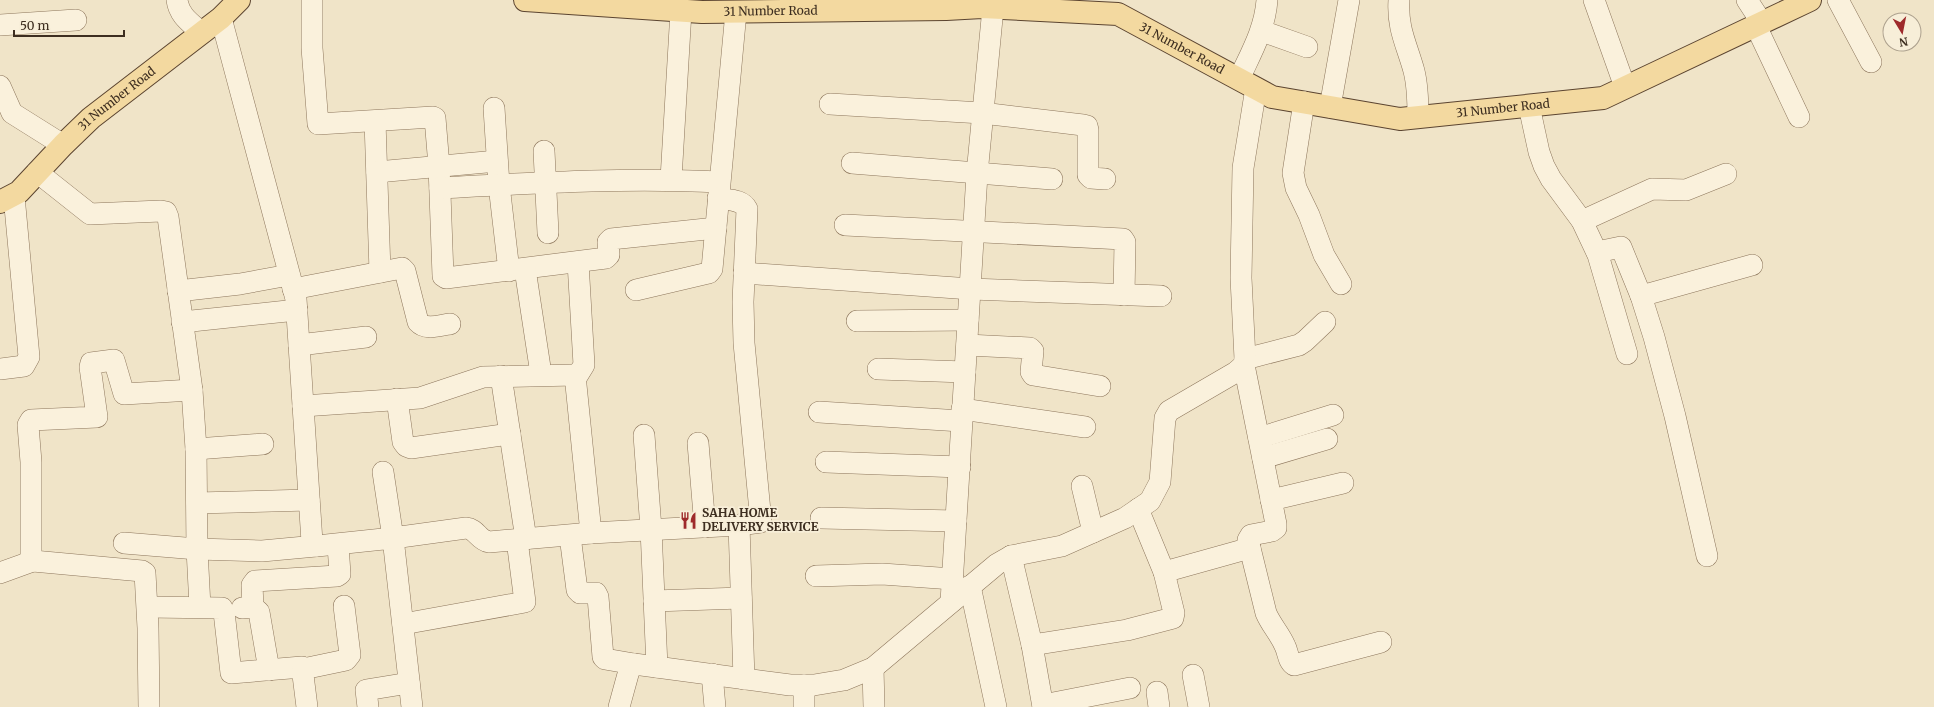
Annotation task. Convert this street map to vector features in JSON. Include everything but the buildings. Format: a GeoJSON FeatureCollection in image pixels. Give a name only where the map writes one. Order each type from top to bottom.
{"type":"FeatureCollection","features":[{"type":"Feature","properties":{"kind":"main road","name":"31 Number Road"},"geometry":{"type":"LineString","coordinates":[[7,199],[37,172],[91,118],[221,18],[239,0]]}},
{"type":"Feature","properties":{"kind":"main road","name":"31 Number Road"},"geometry":{"type":"LineString","coordinates":[[525,0],[600,3],[680,11],[702,6],[736,12],[909,5],[1076,6],[1118,14],[1272,97],[1400,119],[1603,98],[1810,0]]}},
{"type":"Feature","properties":{"kind":"street"},"geometry":{"type":"LineString","coordinates":[[177,0],[184,18],[202,33]]}},
{"type":"Feature","properties":{"kind":"street"},"geometry":{"type":"LineString","coordinates":[[312,0],[312,48],[316,122],[321,125],[435,118],[439,166],[443,276],[446,278],[608,257],[608,242],[611,239],[716,228]]}},
{"type":"Feature","properties":{"kind":"street"},"geometry":{"type":"LineString","coordinates":[[1267,0],[1266,15],[1248,84],[1243,168],[1241,278],[1244,362],[1276,528],[1272,531],[1251,535],[1248,540],[1266,613],[1286,647],[1292,664],[1381,642]]}},
{"type":"Feature","properties":{"kind":"street"},"geometry":{"type":"LineString","coordinates":[[1330,107],[1348,0]]}},
{"type":"Feature","properties":{"kind":"street"},"geometry":{"type":"LineString","coordinates":[[1399,0],[1399,24],[1418,88],[1418,117]]}},
{"type":"Feature","properties":{"kind":"street"},"geometry":{"type":"LineString","coordinates":[[1594,0],[1625,87]]}},
{"type":"Feature","properties":{"kind":"street"},"geometry":{"type":"LineString","coordinates":[[1747,0],[1759,24],[1799,117]]}},
{"type":"Feature","properties":{"kind":"street"},"geometry":{"type":"LineString","coordinates":[[1838,0],[1871,62]]}},
{"type":"Feature","properties":{"kind":"street"},"geometry":{"type":"LineString","coordinates":[[985,5],[982,113],[976,174],[971,289],[961,415],[960,467],[956,521],[962,583],[996,707]]}},
{"type":"Feature","properties":{"kind":"street"},"geometry":{"type":"LineString","coordinates":[[671,179],[680,11]]}},
{"type":"Feature","properties":{"kind":"street"},"geometry":{"type":"LineString","coordinates":[[636,290],[709,273],[712,269],[736,12]]}},
{"type":"Feature","properties":{"kind":"street"},"geometry":{"type":"LineString","coordinates":[[221,18],[291,282],[296,310],[299,345],[312,542],[313,545],[316,546]]}},
{"type":"Feature","properties":{"kind":"street"},"geometry":{"type":"LineString","coordinates":[[0,26],[76,20]]}},
{"type":"Feature","properties":{"kind":"street"},"geometry":{"type":"LineString","coordinates":[[1262,31],[1306,47]]}},
{"type":"Feature","properties":{"kind":"street"},"geometry":{"type":"LineString","coordinates":[[0,86],[12,113],[63,145]]}},
{"type":"Feature","properties":{"kind":"street"},"geometry":{"type":"LineString","coordinates":[[1304,102],[1293,173],[1294,181],[1324,255],[1341,284]]}},
{"type":"Feature","properties":{"kind":"street"},"geometry":{"type":"LineString","coordinates":[[830,104],[982,113],[1087,126],[1088,175],[1092,178],[1105,180]]}},
{"type":"Feature","properties":{"kind":"street"},"geometry":{"type":"LineString","coordinates":[[1529,106],[1539,152],[1544,166],[1551,179],[1582,221],[1597,252],[1608,283],[1627,354]]}},
{"type":"Feature","properties":{"kind":"street"},"geometry":{"type":"LineString","coordinates":[[494,108],[499,185],[541,374]]}},
{"type":"Feature","properties":{"kind":"street"},"geometry":{"type":"LineString","coordinates":[[375,121],[380,272]]}},
{"type":"Feature","properties":{"kind":"street"},"geometry":{"type":"LineString","coordinates":[[544,151],[548,233]]}},
{"type":"Feature","properties":{"kind":"street"},"geometry":{"type":"LineString","coordinates":[[377,172],[497,161]]}},
{"type":"Feature","properties":{"kind":"street"},"geometry":{"type":"LineString","coordinates":[[852,163],[1052,179]]}},
{"type":"Feature","properties":{"kind":"street"},"geometry":{"type":"LineString","coordinates":[[37,172],[90,214],[161,211],[166,212],[168,217],[192,390],[196,449],[197,549],[200,607]]}},
{"type":"Feature","properties":{"kind":"street"},"geometry":{"type":"LineString","coordinates":[[1582,221],[1652,189],[1686,190],[1726,174]]}},
{"type":"Feature","properties":{"kind":"street"},"geometry":{"type":"LineString","coordinates":[[124,543],[197,549],[262,551],[338,545],[466,528],[475,530],[485,542],[570,536],[591,533],[759,523],[761,520],[744,343],[744,273],[747,209],[745,204],[719,190],[671,179],[440,188]]}},
{"type":"Feature","properties":{"kind":"street"},"geometry":{"type":"LineString","coordinates":[[0,369],[24,366],[29,358],[7,199]]}},
{"type":"Feature","properties":{"kind":"street"},"geometry":{"type":"LineString","coordinates":[[845,225],[1124,240],[1124,295]]}},
{"type":"Feature","properties":{"kind":"street"},"geometry":{"type":"LineString","coordinates":[[1597,252],[1621,247],[1641,296],[1675,416],[1707,556]]}},
{"type":"Feature","properties":{"kind":"street"},"geometry":{"type":"LineString","coordinates":[[578,262],[584,365],[576,378],[591,533]]}},
{"type":"Feature","properties":{"kind":"street"},"geometry":{"type":"LineString","coordinates":[[1641,296],[1752,265]]}},
{"type":"Feature","properties":{"kind":"street"},"geometry":{"type":"LineString","coordinates":[[178,291],[240,284],[291,282],[380,272],[402,268],[405,271],[418,322],[421,326],[426,327],[450,324]]}},
{"type":"Feature","properties":{"kind":"street"},"geometry":{"type":"LineString","coordinates":[[744,273],[971,289],[1161,296]]}},
{"type":"Feature","properties":{"kind":"street"},"geometry":{"type":"LineString","coordinates":[[182,322],[296,310]]}},
{"type":"Feature","properties":{"kind":"street"},"geometry":{"type":"LineString","coordinates":[[857,321],[968,320]]}},
{"type":"Feature","properties":{"kind":"street"},"geometry":{"type":"LineString","coordinates":[[570,536],[577,590],[580,593],[596,594],[598,598],[603,657],[605,659],[790,685],[804,685],[844,680],[873,668],[951,602],[962,583],[1011,556],[1062,546],[1125,518],[1150,501],[1160,482],[1165,418],[1169,411],[1236,372],[1244,362],[1305,341],[1325,322]]}},
{"type":"Feature","properties":{"kind":"street"},"geometry":{"type":"LineString","coordinates":[[299,345],[366,337]]}},
{"type":"Feature","properties":{"kind":"street"},"geometry":{"type":"LineString","coordinates":[[967,345],[1030,348],[1034,351],[1031,372],[1033,375],[1100,386]]}},
{"type":"Feature","properties":{"kind":"street"},"geometry":{"type":"LineString","coordinates":[[34,561],[30,556],[31,462],[29,422],[31,420],[97,418],[90,367],[91,363],[114,360],[124,394],[192,390]]}},
{"type":"Feature","properties":{"kind":"street"},"geometry":{"type":"LineString","coordinates":[[878,368],[965,372]]}},
{"type":"Feature","properties":{"kind":"street"},"geometry":{"type":"LineString","coordinates":[[303,406],[420,398],[476,378],[541,374],[571,374],[575,375],[576,378]]}},
{"type":"Feature","properties":{"kind":"street"},"geometry":{"type":"LineString","coordinates":[[403,624],[525,602],[522,540],[510,434],[500,376]]}},
{"type":"Feature","properties":{"kind":"street"},"geometry":{"type":"LineString","coordinates":[[396,399],[403,442],[406,446],[411,448],[510,434]]}},
{"type":"Feature","properties":{"kind":"street"},"geometry":{"type":"LineString","coordinates":[[819,412],[961,415],[1085,427]]}},
{"type":"Feature","properties":{"kind":"street"},"geometry":{"type":"LineString","coordinates":[[1260,448],[1333,415]]}},
{"type":"Feature","properties":{"kind":"street"},"geometry":{"type":"LineString","coordinates":[[644,435],[651,530],[657,667]]}},
{"type":"Feature","properties":{"kind":"street"},"geometry":{"type":"LineString","coordinates":[[1260,448],[1327,439]]}},
{"type":"Feature","properties":{"kind":"street"},"geometry":{"type":"LineString","coordinates":[[698,443],[705,527]]}},
{"type":"Feature","properties":{"kind":"street"},"geometry":{"type":"LineString","coordinates":[[196,449],[263,444]]}},
{"type":"Feature","properties":{"kind":"street"},"geometry":{"type":"LineString","coordinates":[[826,462],[960,467]]}},
{"type":"Feature","properties":{"kind":"street"},"geometry":{"type":"LineString","coordinates":[[384,472],[412,707]]}},
{"type":"Feature","properties":{"kind":"street"},"geometry":{"type":"LineString","coordinates":[[1271,500],[1343,483]]}},
{"type":"Feature","properties":{"kind":"street"},"geometry":{"type":"LineString","coordinates":[[1082,486],[1093,532]]}},
{"type":"Feature","properties":{"kind":"street"},"geometry":{"type":"LineString","coordinates":[[197,503],[309,500]]}},
{"type":"Feature","properties":{"kind":"street"},"geometry":{"type":"LineString","coordinates":[[1032,645],[1127,630],[1173,618],[1174,614],[1164,572],[1138,509]]}},
{"type":"Feature","properties":{"kind":"street"},"geometry":{"type":"LineString","coordinates":[[821,518],[956,521]]}},
{"type":"Feature","properties":{"kind":"street"},"geometry":{"type":"LineString","coordinates":[[739,525],[744,679]]}},
{"type":"Feature","properties":{"kind":"street"},"geometry":{"type":"LineString","coordinates":[[253,607],[252,585],[255,580],[337,576],[340,574],[338,545]]}},
{"type":"Feature","properties":{"kind":"street"},"geometry":{"type":"LineString","coordinates":[[1164,572],[1250,548]]}},
{"type":"Feature","properties":{"kind":"street"},"geometry":{"type":"LineString","coordinates":[[1011,556],[1032,645],[1043,706],[1130,688]]}},
{"type":"Feature","properties":{"kind":"street"},"geometry":{"type":"LineString","coordinates":[[0,573],[34,561],[142,571],[146,577],[148,607],[149,707]]}},
{"type":"Feature","properties":{"kind":"street"},"geometry":{"type":"LineString","coordinates":[[816,576],[882,574],[962,583]]}},
{"type":"Feature","properties":{"kind":"street"},"geometry":{"type":"LineString","coordinates":[[654,601],[741,598]]}},
{"type":"Feature","properties":{"kind":"street"},"geometry":{"type":"LineString","coordinates":[[223,609],[231,673],[299,667],[303,669],[346,660],[350,655],[344,606]]}},
{"type":"Feature","properties":{"kind":"street"},"geometry":{"type":"LineString","coordinates":[[148,607],[200,607],[223,609],[253,607],[259,612],[269,670]]}},
{"type":"Feature","properties":{"kind":"street"},"geometry":{"type":"LineString","coordinates":[[619,707],[630,667],[634,664]]}},
{"type":"Feature","properties":{"kind":"street"},"geometry":{"type":"LineString","coordinates":[[873,668],[874,707]]}},
{"type":"Feature","properties":{"kind":"street"},"geometry":{"type":"LineString","coordinates":[[303,669],[307,707]]}},
{"type":"Feature","properties":{"kind":"street"},"geometry":{"type":"LineString","coordinates":[[712,674],[715,707]]}},
{"type":"Feature","properties":{"kind":"street"},"geometry":{"type":"LineString","coordinates":[[1193,675],[1200,707]]}},
{"type":"Feature","properties":{"kind":"street"},"geometry":{"type":"LineString","coordinates":[[368,707],[366,690],[409,683]]}},
{"type":"Feature","properties":{"kind":"street"},"geometry":{"type":"LineString","coordinates":[[804,685],[804,707]]}},
{"type":"Feature","properties":{"kind":"place","name":"SAHA HOME DELIVERY SERVICE"},"geometry":{"type":"Point","coordinates":[689,520]}}]}
